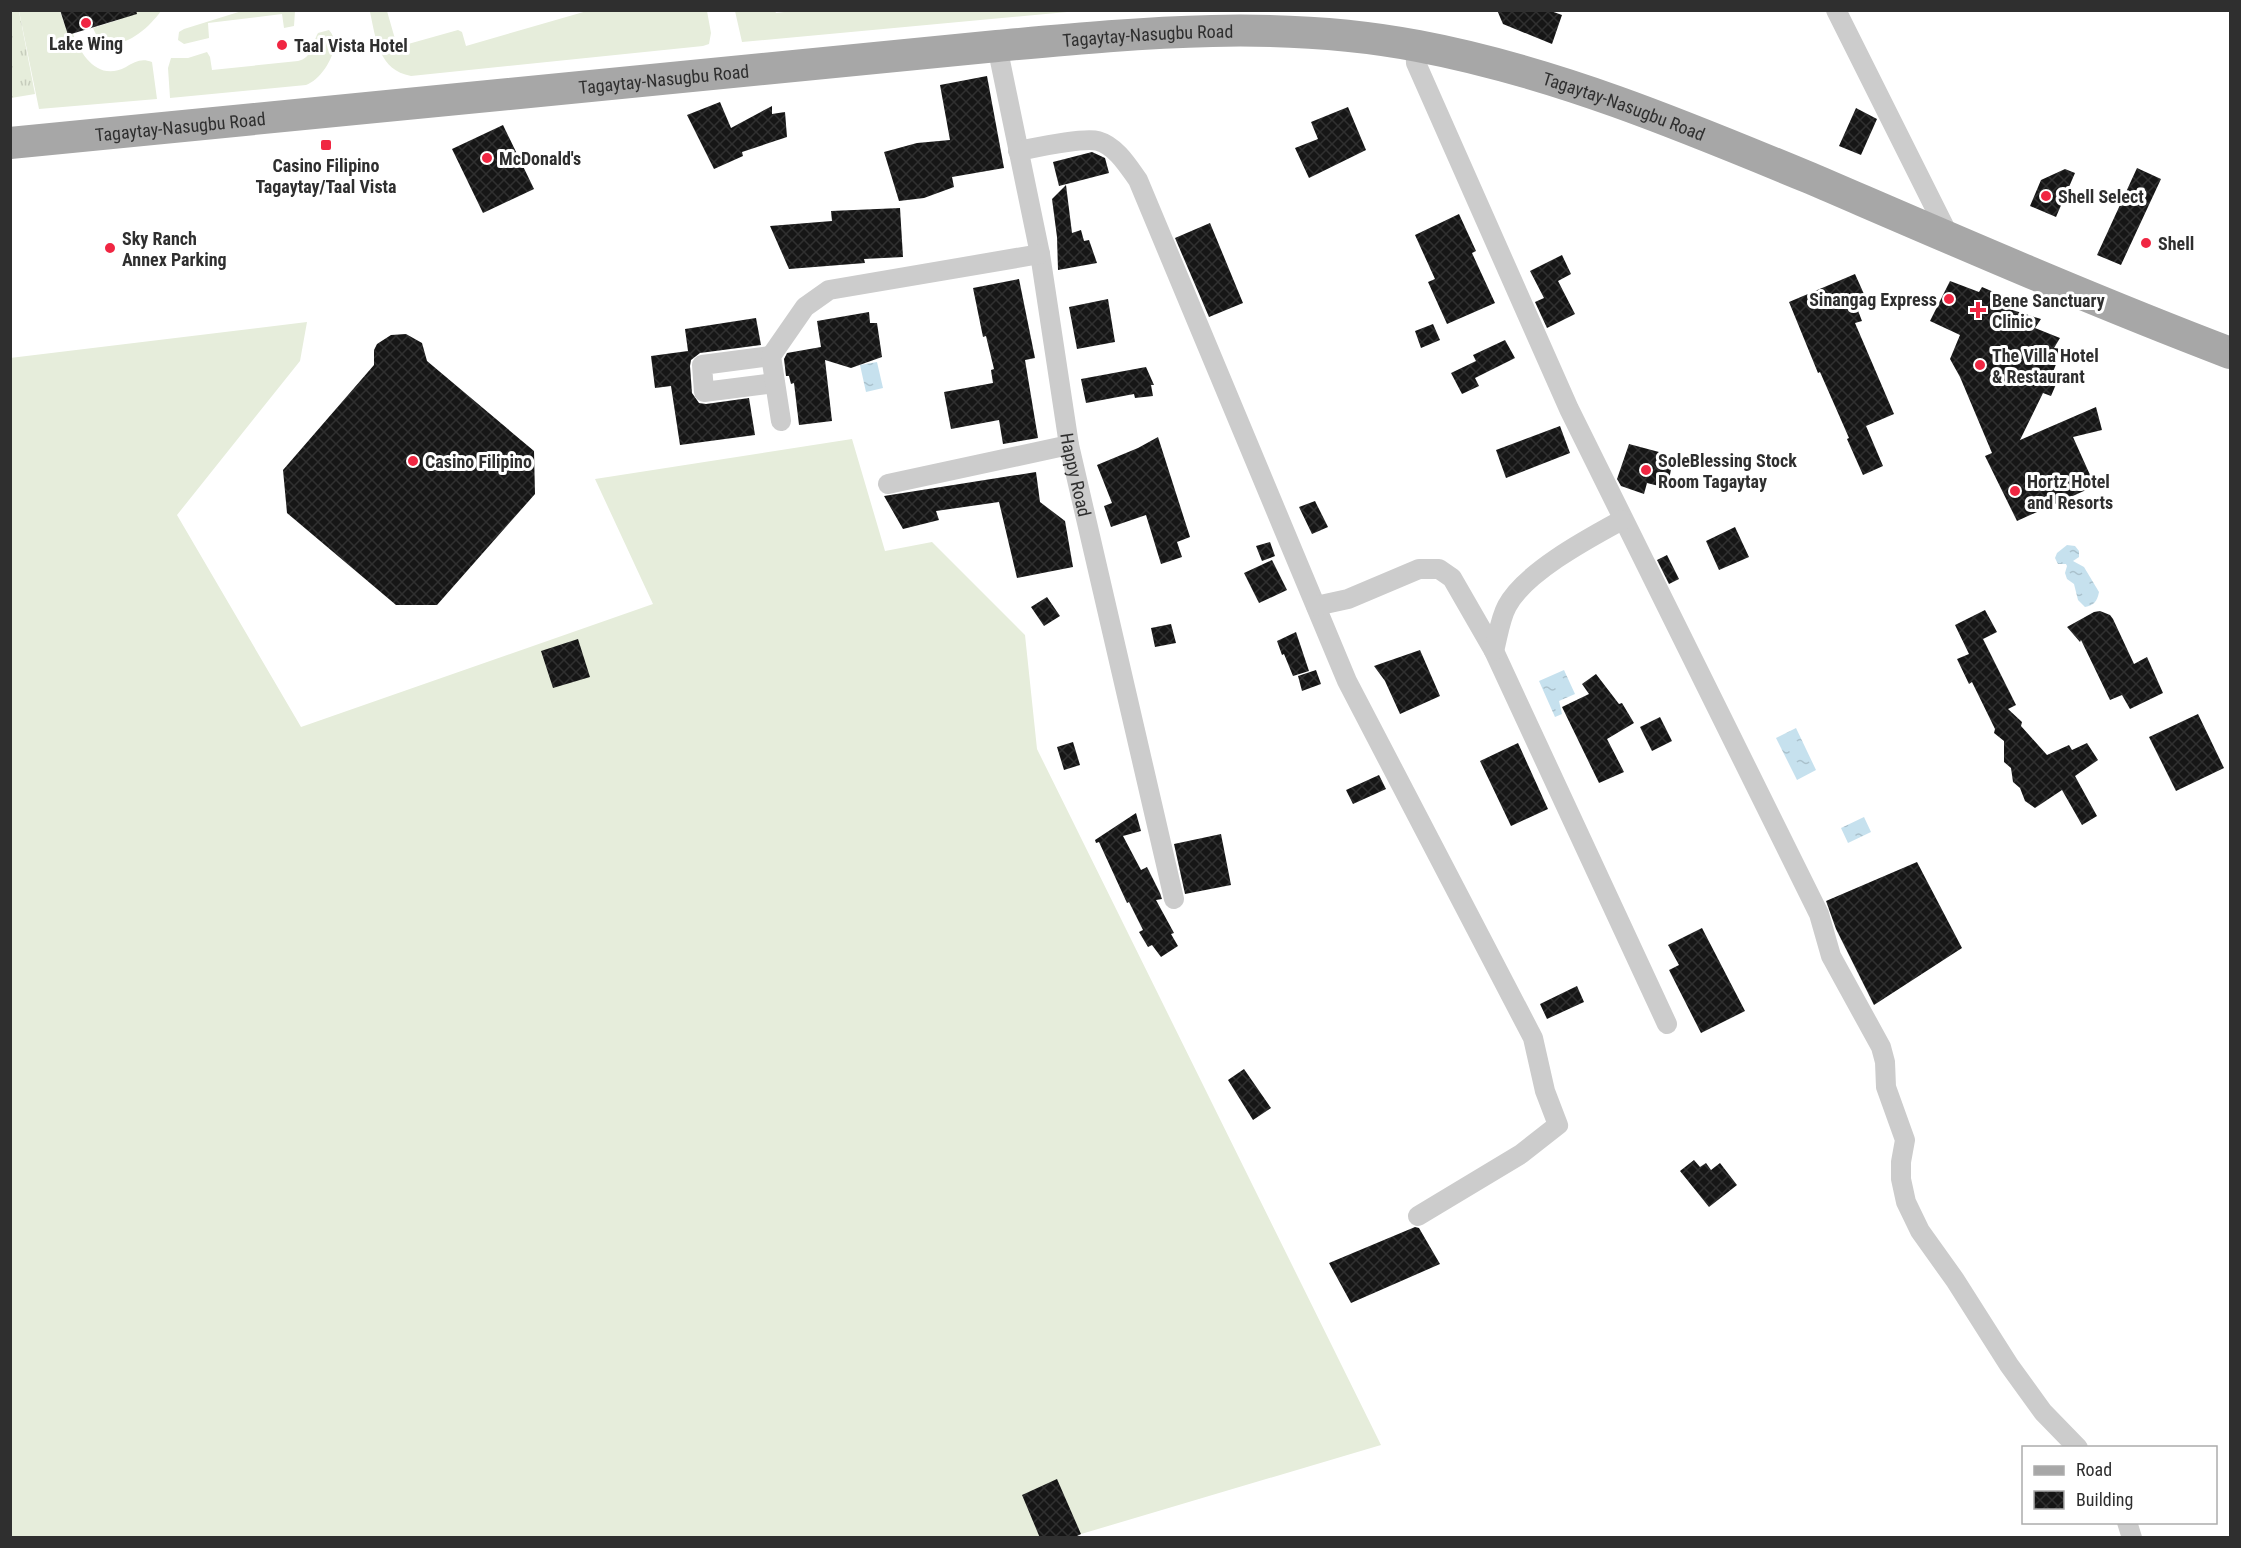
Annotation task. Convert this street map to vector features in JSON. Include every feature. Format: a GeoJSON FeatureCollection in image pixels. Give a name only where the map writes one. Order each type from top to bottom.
{"type":"FeatureCollection","features":[{"type":"Feature","properties":{"kind":"main road","name":"Tagaytay-Nasugbu Road"},"geometry":{"type":"LineString","coordinates":[[10,143],[1158,32],[1230,30],[1310,33],[1414,45],[1513,68],[1614,100],[1714,138],[1950,238],[2226,347]]}},
{"type":"Feature","properties":{"kind":"street"},"geometry":{"type":"LineString","coordinates":[[1836,10],[1950,238]]}},
{"type":"Feature","properties":{"kind":"street"},"geometry":{"type":"LineString","coordinates":[[1414,45],[1416,63],[1569,409],[1818,914],[1831,957],[1881,1047],[1886,1062],[1886,1087],[1905,1140],[1901,1179],[1906,1202],[2009,1365],[2043,1412],[2076,1446]]}},
{"type":"Feature","properties":{"kind":"street","name":"Happy Road"},"geometry":{"type":"LineString","coordinates":[[997,46],[1040,254],[1069,445],[1174,899]]}},
{"type":"Feature","properties":{"kind":"street"},"geometry":{"type":"LineString","coordinates":[[1018,151],[1068,142],[1098,140],[1118,154],[1138,180],[1347,681],[1533,1038],[1545,1091],[1558,1125],[1521,1154],[1418,1216]]}},
{"type":"Feature","properties":{"kind":"street"},"geometry":{"type":"LineString","coordinates":[[781,421],[771,356],[804,307],[830,290],[1040,254]]}},
{"type":"Feature","properties":{"kind":"street"},"geometry":{"type":"LineString","coordinates":[[771,356],[702,365],[704,392],[775,383]]}},
{"type":"Feature","properties":{"kind":"street"},"geometry":{"type":"LineString","coordinates":[[888,484],[1069,445]]}},
{"type":"Feature","properties":{"kind":"street"},"geometry":{"type":"LineString","coordinates":[[1494,651],[1506,607],[1518,591],[1581,543],[1622,520]]}},
{"type":"Feature","properties":{"kind":"street"},"geometry":{"type":"LineString","coordinates":[[1316,606],[1348,599],[1419,568],[1439,569],[1452,578],[1494,651],[1667,1024]]}},
{"type":"Feature","properties":{"kind":"green space"},"geometry":{"type":"Polygon","coordinates":[[[11,10],[19,11],[35,94],[11,98],[11,10]]]}},
{"type":"Feature","properties":{"kind":"green space"},"geometry":{"type":"Polygon","coordinates":[[[245,10],[295,11],[294,26],[284,28],[282,14],[208,23],[209,38],[184,44],[178,40],[179,32],[184,29],[245,10]]]}},
{"type":"Feature","properties":{"kind":"green space"},"geometry":{"type":"Polygon","coordinates":[[[800,10],[1078,11],[742,42],[735,11],[775,11],[776,13],[800,10]]]}},
{"type":"Feature","properties":{"kind":"green space"},"geometry":{"type":"Polygon","coordinates":[[[19,11],[60,11],[68,35],[73,34],[86,58],[99,69],[116,71],[138,61],[152,62],[157,99],[39,109],[19,11]]]}},
{"type":"Feature","properties":{"kind":"green space"},"geometry":{"type":"Polygon","coordinates":[[[119,11],[161,11],[142,31],[126,41],[100,43],[93,28],[121,19],[119,11]]]}},
{"type":"Feature","properties":{"kind":"green space"},"geometry":{"type":"Polygon","coordinates":[[[387,11],[395,39],[401,46],[458,30],[462,32],[466,46],[587,11],[707,11],[711,33],[709,44],[411,76],[400,73],[386,60],[377,43],[370,12],[387,11]]]}},
{"type":"Feature","properties":{"kind":"green space"},"geometry":{"type":"Polygon","coordinates":[[[329,30],[334,44],[330,61],[319,76],[306,85],[170,98],[168,68],[171,58],[188,58],[207,52],[212,70],[298,61],[309,54],[318,33],[329,30]]]}},
{"type":"Feature","properties":{"kind":"green space"},"geometry":{"type":"Polygon","coordinates":[[[307,322],[300,361],[177,515],[301,727],[653,604],[595,479],[852,439],[885,551],[932,542],[1025,635],[1037,749],[1381,1445],[1071,1537],[11,1537],[10,358],[307,322]]]}},
{"type":"Feature","properties":{"kind":"water"},"geometry":{"type":"Polygon","coordinates":[[[877,362],[883,388],[866,392],[860,365],[877,362]]]}},
{"type":"Feature","properties":{"kind":"water"},"geometry":{"type":"Polygon","coordinates":[[[2067,545],[2075,546],[2079,551],[2079,557],[2073,561],[2084,567],[2099,592],[2095,602],[2085,607],[2078,600],[2074,584],[2067,579],[2066,564],[2058,564],[2055,558],[2057,553],[2067,545]]]}},
{"type":"Feature","properties":{"kind":"water"},"geometry":{"type":"Polygon","coordinates":[[[1564,670],[1575,694],[1559,701],[1562,714],[1555,717],[1539,681],[1564,670]]]}},
{"type":"Feature","properties":{"kind":"water"},"geometry":{"type":"Polygon","coordinates":[[[1796,728],[1816,770],[1797,780],[1776,738],[1796,728]]]}},
{"type":"Feature","properties":{"kind":"water"},"geometry":{"type":"Polygon","coordinates":[[[1864,817],[1871,832],[1848,843],[1841,828],[1864,817]]]}},
{"type":"Feature","properties":{"kind":"building","name":"Lake Wing"},"geometry":{"type":"Polygon","coordinates":[[[60,10],[136,10],[137,14],[68,35],[60,10]]]}},
{"type":"Feature","properties":{"kind":"building"},"geometry":{"type":"Polygon","coordinates":[[[1497,10],[1548,10],[1562,15],[1552,44],[1503,24],[1497,10]]]}},
{"type":"Feature","properties":{"kind":"building"},"geometry":{"type":"Polygon","coordinates":[[[987,76],[1004,168],[952,177],[954,187],[924,198],[899,201],[884,152],[917,143],[950,140],[940,85],[987,76]]]}},
{"type":"Feature","properties":{"kind":"building"},"geometry":{"type":"Polygon","coordinates":[[[720,102],[731,128],[772,106],[772,114],[785,112],[787,137],[742,152],[743,156],[714,169],[687,115],[720,102]]]}},
{"type":"Feature","properties":{"kind":"building"},"geometry":{"type":"Polygon","coordinates":[[[1348,107],[1366,150],[1309,178],[1295,148],[1318,139],[1311,122],[1348,107]]]}},
{"type":"Feature","properties":{"kind":"building"},"geometry":{"type":"Polygon","coordinates":[[[1856,108],[1877,119],[1861,155],[1839,146],[1856,108]]]}},
{"type":"Feature","properties":{"kind":"building"},"geometry":{"type":"Polygon","coordinates":[[[503,125],[534,189],[483,213],[452,149],[503,125]]]}},
{"type":"Feature","properties":{"kind":"building"},"geometry":{"type":"Polygon","coordinates":[[[1092,152],[1105,158],[1109,173],[1059,186],[1053,162],[1092,152]]]}},
{"type":"Feature","properties":{"kind":"building"},"geometry":{"type":"Polygon","coordinates":[[[2137,168],[2161,179],[2121,265],[2097,255],[2137,168]]]}},
{"type":"Feature","properties":{"kind":"building"},"geometry":{"type":"Polygon","coordinates":[[[2065,169],[2075,173],[2056,217],[2030,206],[2041,180],[2065,169]]]}},
{"type":"Feature","properties":{"kind":"building"},"geometry":{"type":"Polygon","coordinates":[[[1066,185],[1072,233],[1081,230],[1084,241],[1089,240],[1097,263],[1058,270],[1052,199],[1066,185]]]}},
{"type":"Feature","properties":{"kind":"building"},"geometry":{"type":"Polygon","coordinates":[[[900,208],[903,257],[864,259],[865,263],[789,269],[770,226],[832,221],[831,211],[900,208]]]}},
{"type":"Feature","properties":{"kind":"building"},"geometry":{"type":"Polygon","coordinates":[[[1459,214],[1476,251],[1472,253],[1495,303],[1447,324],[1428,282],[1435,279],[1415,235],[1459,214]]]}},
{"type":"Feature","properties":{"kind":"building"},"geometry":{"type":"Polygon","coordinates":[[[1210,223],[1243,303],[1209,317],[1175,238],[1210,223]]]}},
{"type":"Feature","properties":{"kind":"building"},"geometry":{"type":"Polygon","coordinates":[[[1562,255],[1571,274],[1558,281],[1575,314],[1547,328],[1535,302],[1544,298],[1530,271],[1562,255]]]}},
{"type":"Feature","properties":{"kind":"building"},"geometry":{"type":"Polygon","coordinates":[[[1855,274],[1868,303],[1857,308],[1862,321],[1855,323],[1894,414],[1866,426],[1883,466],[1863,475],[1789,302],[1855,274]]]}},
{"type":"Feature","properties":{"kind":"building"},"geometry":{"type":"Polygon","coordinates":[[[1019,279],[1035,358],[1025,360],[1038,438],[1003,444],[999,420],[951,429],[944,392],[993,383],[991,370],[994,369],[986,336],[983,337],[973,288],[1019,279]]]}},
{"type":"Feature","properties":{"kind":"building"},"geometry":{"type":"Polygon","coordinates":[[[1950,281],[1979,292],[1982,287],[1996,293],[1990,303],[2041,319],[2035,328],[2060,338],[2054,348],[2062,349],[2053,372],[2060,375],[2051,396],[2043,393],[2020,440],[2096,407],[2102,430],[2073,437],[2095,486],[2017,521],[1985,456],[1992,453],[1950,359],[1960,335],[1930,321],[1950,281]]]}},
{"type":"Feature","properties":{"kind":"building"},"geometry":{"type":"Polygon","coordinates":[[[1108,299],[1115,342],[1077,349],[1069,307],[1108,299]]]}},
{"type":"Feature","properties":{"kind":"building"},"geometry":{"type":"Polygon","coordinates":[[[869,312],[870,323],[877,323],[882,357],[851,368],[825,360],[832,421],[799,425],[794,383],[791,384],[789,376],[786,376],[784,359],[787,353],[821,347],[817,321],[869,312]]]}},
{"type":"Feature","properties":{"kind":"building"},"geometry":{"type":"Polygon","coordinates":[[[756,318],[761,345],[700,353],[691,360],[690,366],[692,393],[699,403],[749,398],[755,435],[680,445],[671,386],[655,388],[651,356],[688,351],[685,329],[756,318]]]}},
{"type":"Feature","properties":{"kind":"building"},"geometry":{"type":"Polygon","coordinates":[[[1433,324],[1440,340],[1421,348],[1415,331],[1433,324]]]}},
{"type":"Feature","properties":{"kind":"building","name":"Casino Filipino"},"geometry":{"type":"Polygon","coordinates":[[[406,334],[422,343],[427,361],[534,451],[535,494],[437,605],[396,605],[287,513],[283,470],[374,365],[374,350],[377,344],[391,335],[406,334]]]}},
{"type":"Feature","properties":{"kind":"building"},"geometry":{"type":"Polygon","coordinates":[[[1505,340],[1515,358],[1475,378],[1479,386],[1462,394],[1451,373],[1476,361],[1473,355],[1505,340]]]}},
{"type":"Feature","properties":{"kind":"building"},"geometry":{"type":"Polygon","coordinates":[[[1146,367],[1154,385],[1151,385],[1153,396],[1135,398],[1134,394],[1086,403],[1081,379],[1146,367]]]}},
{"type":"Feature","properties":{"kind":"building"},"geometry":{"type":"Polygon","coordinates":[[[1560,426],[1570,453],[1506,478],[1496,450],[1560,426]]]}},
{"type":"Feature","properties":{"kind":"building"},"geometry":{"type":"Polygon","coordinates":[[[1158,437],[1190,537],[1177,542],[1182,557],[1161,564],[1146,515],[1111,527],[1104,506],[1112,503],[1097,465],[1158,437]]]}},
{"type":"Feature","properties":{"kind":"building","name":"SoleBlessing Stock Room Tagaytay"},"geometry":{"type":"Polygon","coordinates":[[[1629,444],[1674,456],[1667,488],[1647,483],[1644,494],[1621,486],[1617,479],[1629,444]]]}},
{"type":"Feature","properties":{"kind":"building"},"geometry":{"type":"Polygon","coordinates":[[[1036,472],[1040,502],[1065,521],[1073,567],[1017,578],[999,502],[936,511],[939,520],[903,529],[884,496],[1036,472]]]}},
{"type":"Feature","properties":{"kind":"building"},"geometry":{"type":"Polygon","coordinates":[[[1315,501],[1328,527],[1312,534],[1299,507],[1315,501]]]}},
{"type":"Feature","properties":{"kind":"building"},"geometry":{"type":"Polygon","coordinates":[[[1735,527],[1749,557],[1719,570],[1706,541],[1735,527]]]}},
{"type":"Feature","properties":{"kind":"building"},"geometry":{"type":"Polygon","coordinates":[[[1270,542],[1275,556],[1262,561],[1256,546],[1270,542]]]}},
{"type":"Feature","properties":{"kind":"building"},"geometry":{"type":"Polygon","coordinates":[[[1667,555],[1679,579],[1669,584],[1657,560],[1667,555]]]}},
{"type":"Feature","properties":{"kind":"building"},"geometry":{"type":"Polygon","coordinates":[[[1272,560],[1287,590],[1259,603],[1244,573],[1272,560]]]}},
{"type":"Feature","properties":{"kind":"building"},"geometry":{"type":"Polygon","coordinates":[[[1047,597],[1060,616],[1044,626],[1031,607],[1047,597]]]}},
{"type":"Feature","properties":{"kind":"building"},"geometry":{"type":"Polygon","coordinates":[[[1985,610],[1997,632],[1983,639],[2016,705],[2008,709],[2022,722],[2021,726],[2047,755],[2069,745],[2072,750],[2087,743],[2098,760],[2075,776],[2097,816],[2082,825],[2062,790],[2035,808],[2025,801],[2020,788],[2013,782],[2011,768],[2004,762],[2004,741],[1994,733],[1995,729],[1972,682],[1969,684],[1957,659],[1969,654],[1955,625],[1985,610]]]}},
{"type":"Feature","properties":{"kind":"building"},"geometry":{"type":"Polygon","coordinates":[[[2100,611],[2110,615],[2113,619],[2134,664],[2147,657],[2163,693],[2130,709],[2122,695],[2110,700],[2081,640],[2080,642],[2067,627],[2100,611]]]}},
{"type":"Feature","properties":{"kind":"building"},"geometry":{"type":"Polygon","coordinates":[[[1171,624],[1176,643],[1155,647],[1151,628],[1171,624]]]}},
{"type":"Feature","properties":{"kind":"building"},"geometry":{"type":"Polygon","coordinates":[[[1296,632],[1309,671],[1293,676],[1277,641],[1296,632]]]}},
{"type":"Feature","properties":{"kind":"building"},"geometry":{"type":"Polygon","coordinates":[[[578,639],[590,677],[553,688],[541,651],[578,639]]]}},
{"type":"Feature","properties":{"kind":"building"},"geometry":{"type":"Polygon","coordinates":[[[1420,650],[1440,696],[1400,714],[1385,681],[1374,666],[1420,650]]]}},
{"type":"Feature","properties":{"kind":"building"},"geometry":{"type":"Polygon","coordinates":[[[1316,670],[1321,684],[1302,691],[1298,676],[1316,670]]]}},
{"type":"Feature","properties":{"kind":"building"},"geometry":{"type":"Polygon","coordinates":[[[1596,674],[1619,704],[1622,703],[1634,723],[1607,739],[1624,772],[1599,783],[1562,707],[1589,694],[1582,684],[1596,674]]]}},
{"type":"Feature","properties":{"kind":"building"},"geometry":{"type":"Polygon","coordinates":[[[2198,714],[2224,768],[2176,791],[2149,737],[2198,714]]]}},
{"type":"Feature","properties":{"kind":"building"},"geometry":{"type":"Polygon","coordinates":[[[1660,717],[1672,741],[1652,751],[1640,727],[1660,717]]]}},
{"type":"Feature","properties":{"kind":"building"},"geometry":{"type":"Polygon","coordinates":[[[1073,742],[1080,765],[1064,770],[1057,747],[1073,742]]]}},
{"type":"Feature","properties":{"kind":"building"},"geometry":{"type":"Polygon","coordinates":[[[1518,743],[1548,809],[1511,826],[1480,761],[1518,743]]]}},
{"type":"Feature","properties":{"kind":"building"},"geometry":{"type":"Polygon","coordinates":[[[1379,775],[1386,789],[1353,804],[1346,790],[1379,775]]]}},
{"type":"Feature","properties":{"kind":"building"},"geometry":{"type":"Polygon","coordinates":[[[1136,813],[1141,831],[1123,836],[1141,870],[1147,867],[1160,893],[1162,899],[1156,900],[1174,933],[1171,934],[1178,946],[1161,957],[1152,945],[1148,947],[1139,932],[1143,930],[1129,902],[1127,903],[1099,842],[1096,843],[1095,840],[1136,813]]]}},
{"type":"Feature","properties":{"kind":"building"},"geometry":{"type":"Polygon","coordinates":[[[1221,834],[1231,885],[1185,894],[1174,844],[1221,834]]]}},
{"type":"Feature","properties":{"kind":"building"},"geometry":{"type":"Polygon","coordinates":[[[1917,862],[1962,948],[1874,1005],[1836,929],[1826,901],[1917,862]]]}},
{"type":"Feature","properties":{"kind":"building"},"geometry":{"type":"Polygon","coordinates":[[[1702,928],[1745,1011],[1701,1033],[1669,970],[1679,965],[1668,945],[1702,928]]]}},
{"type":"Feature","properties":{"kind":"building"},"geometry":{"type":"Polygon","coordinates":[[[1577,986],[1584,1002],[1547,1019],[1540,1004],[1577,986]]]}},
{"type":"Feature","properties":{"kind":"building"},"geometry":{"type":"Polygon","coordinates":[[[1244,1069],[1271,1108],[1253,1120],[1228,1080],[1244,1069]]]}},
{"type":"Feature","properties":{"kind":"building"},"geometry":{"type":"Polygon","coordinates":[[[1694,1160],[1700,1167],[1706,1163],[1711,1170],[1720,1163],[1737,1185],[1709,1207],[1680,1171],[1694,1160]]]}},
{"type":"Feature","properties":{"kind":"building"},"geometry":{"type":"Polygon","coordinates":[[[1415,1227],[1419,1228],[1440,1264],[1351,1303],[1329,1263],[1415,1227]]]}},
{"type":"Feature","properties":{"kind":"building"},"geometry":{"type":"Polygon","coordinates":[[[1057,1479],[1081,1534],[1073,1538],[1040,1538],[1022,1495],[1057,1479]]]}},
{"type":"Feature","properties":{"kind":"place","name":"Lake Wing"},"geometry":{"type":"Point","coordinates":[86,23]}},
{"type":"Feature","properties":{"kind":"place","name":"Taal Vista Hotel"},"geometry":{"type":"Point","coordinates":[282,45]}},
{"type":"Feature","properties":{"kind":"place","name":"Casino Filipino Tagaytay/Taal Vista"},"geometry":{"type":"Point","coordinates":[326,145]}},
{"type":"Feature","properties":{"kind":"place","name":"McDonald's"},"geometry":{"type":"Point","coordinates":[487,158]}},
{"type":"Feature","properties":{"kind":"place","name":"Shell Select"},"geometry":{"type":"Point","coordinates":[2046,196]}},
{"type":"Feature","properties":{"kind":"place","name":"Shell"},"geometry":{"type":"Point","coordinates":[2146,243]}},
{"type":"Feature","properties":{"kind":"place","name":"Sky Ranch Annex Parking"},"geometry":{"type":"Point","coordinates":[110,248]}},
{"type":"Feature","properties":{"kind":"place","name":"Sinangag Express"},"geometry":{"type":"Point","coordinates":[1949,299]}},
{"type":"Feature","properties":{"kind":"place","name":"Bene Sanctuary Clinic"},"geometry":{"type":"Point","coordinates":[1978,310]}},
{"type":"Feature","properties":{"kind":"place","name":"The Villa Hotel & Restaurant"},"geometry":{"type":"Point","coordinates":[1980,365]}},
{"type":"Feature","properties":{"kind":"place","name":"Casino Filipino"},"geometry":{"type":"Point","coordinates":[413,461]}},
{"type":"Feature","properties":{"kind":"place","name":"SoleBlessing Stock Room Tagaytay"},"geometry":{"type":"Point","coordinates":[1646,470]}},
{"type":"Feature","properties":{"kind":"place","name":"Hortz Hotel and Resorts"},"geometry":{"type":"Point","coordinates":[2015,491]}}]}
